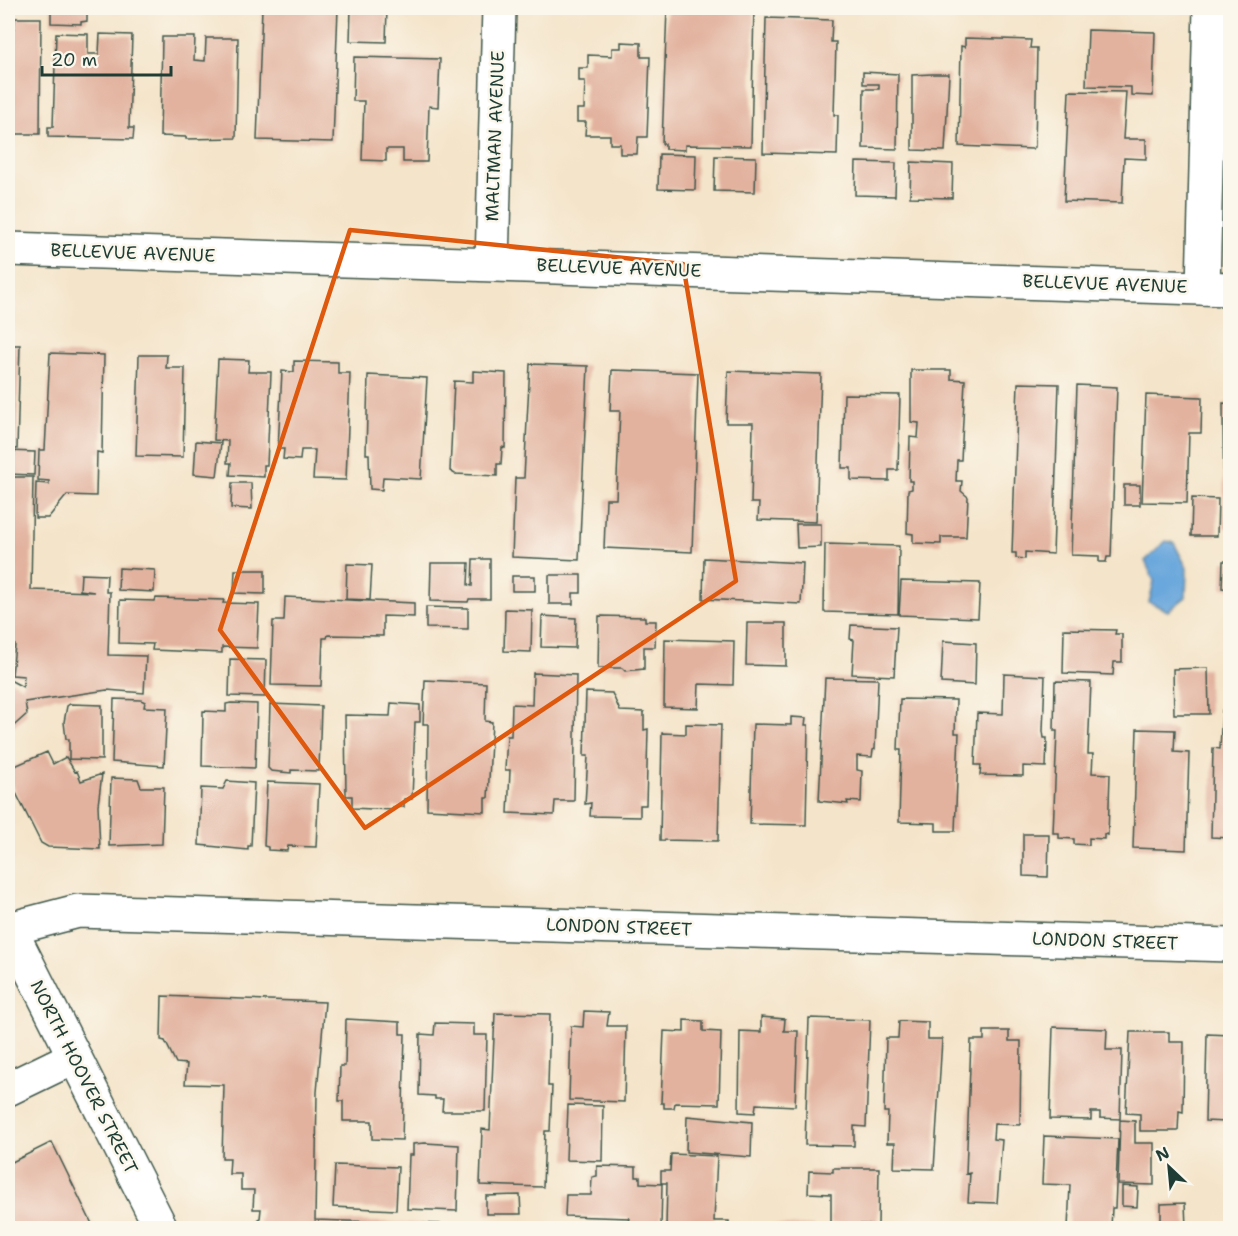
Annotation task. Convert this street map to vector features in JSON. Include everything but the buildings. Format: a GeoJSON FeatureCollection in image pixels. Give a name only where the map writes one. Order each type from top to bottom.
{"type":"FeatureCollection","features":[{"type":"Feature","properties":{"kind":"street","name":"MALTMAN AVENUE"},"geometry":{"type":"LineString","coordinates":[[492,264],[499,8]]}},
{"type":"Feature","properties":{"kind":"street"},"geometry":{"type":"LineString","coordinates":[[1210,8],[1217,288]]}},
{"type":"Feature","properties":{"kind":"street","name":"BELLEVUE AVENUE"},"geometry":{"type":"LineString","coordinates":[[8,249],[1217,288]]}},
{"type":"Feature","properties":{"kind":"street","name":"LONDON STREET"},"geometry":{"type":"LineString","coordinates":[[8,927],[78,911],[1230,945]]}},
{"type":"Feature","properties":{"kind":"street","name":"NORTH HOOVER STREET"},"geometry":{"type":"LineString","coordinates":[[8,927],[161,1228]]}},
{"type":"Feature","properties":{"kind":"street"},"geometry":{"type":"LineString","coordinates":[[8,1089],[74,1057]]}},
{"type":"Feature","properties":{"kind":"highlighted area"},"geometry":{"type":"Polygon","coordinates":[[[350,230],[683,264],[736,581],[365,828],[220,630],[350,230]]]}},
{"type":"Feature","properties":{"kind":"water"},"geometry":{"type":"Polygon","coordinates":[[[1166,541],[1174,543],[1187,568],[1186,597],[1168,611],[1149,602],[1154,581],[1145,561],[1166,541]]]}}]}
